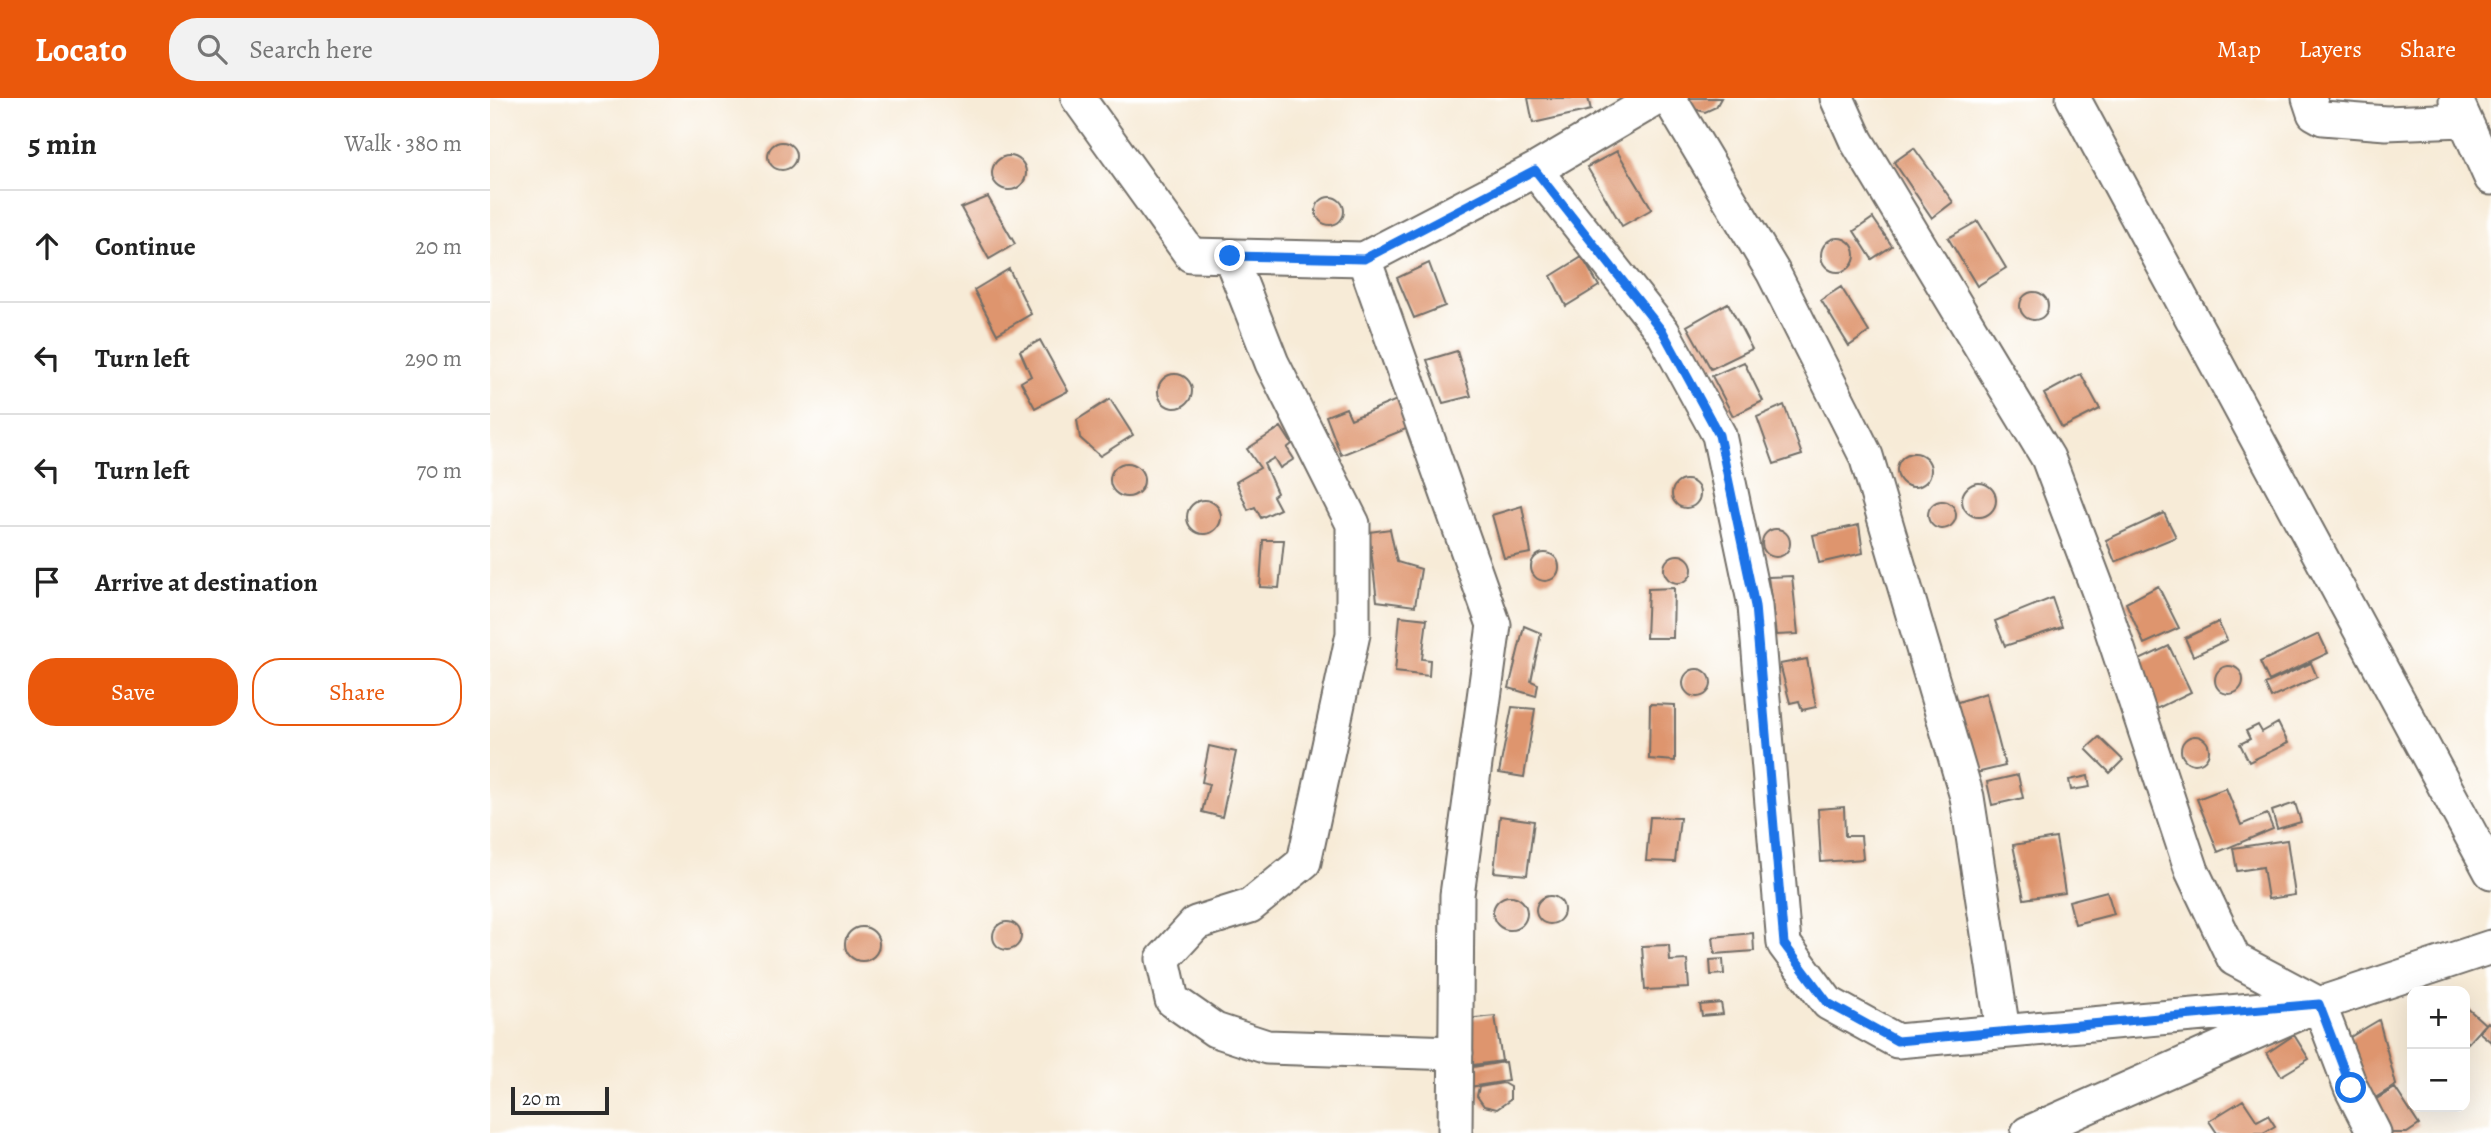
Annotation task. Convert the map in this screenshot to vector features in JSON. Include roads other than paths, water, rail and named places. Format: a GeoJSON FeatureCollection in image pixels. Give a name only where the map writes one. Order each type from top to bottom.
{"type":"FeatureCollection","features":[{"type":"Feature","properties":{"kind":"street"},"geometry":{"type":"LineString","coordinates":[[1078,98],[1191,255],[1364,259],[1535,170],[1657,98]]}},
{"type":"Feature","properties":{"kind":"street"},"geometry":{"type":"LineString","coordinates":[[1669,98],[1773,272],[1866,456],[1967,797],[2003,1031]]}},
{"type":"Feature","properties":{"kind":"street"},"geometry":{"type":"LineString","coordinates":[[1837,98],[1856,140],[2048,458],[2100,595],[2192,871],[2234,959],[2319,1004],[2351,1088],[2374,1133]]}},
{"type":"Feature","properties":{"kind":"street"},"geometry":{"type":"LineString","coordinates":[[2073,98],[2491,872]]}},
{"type":"Feature","properties":{"kind":"street"},"geometry":{"type":"LineString","coordinates":[[2309,98],[2315,113],[2323,118],[2381,111],[2459,109],[2491,178]]}},
{"type":"Feature","properties":{"kind":"street"},"geometry":{"type":"LineString","coordinates":[[1535,170],[1663,332],[1719,435],[1755,606],[1784,944],[1828,1003],[1897,1041],[2319,1004]]}},
{"type":"Feature","properties":{"kind":"street"},"geometry":{"type":"LineString","coordinates":[[1230,256],[1272,363],[1353,524],[1353,634],[1304,862],[1250,906],[1196,923],[1163,960],[1172,1000],[1214,1030],[1268,1046],[1456,1053]]}},
{"type":"Feature","properties":{"kind":"street"},"geometry":{"type":"LineString","coordinates":[[1364,259],[1494,625],[1457,895],[1455,1133]]}},
{"type":"Feature","properties":{"kind":"street"},"geometry":{"type":"LineString","coordinates":[[2028,1133],[2071,1125],[2319,1004],[2491,947]]}}]}
